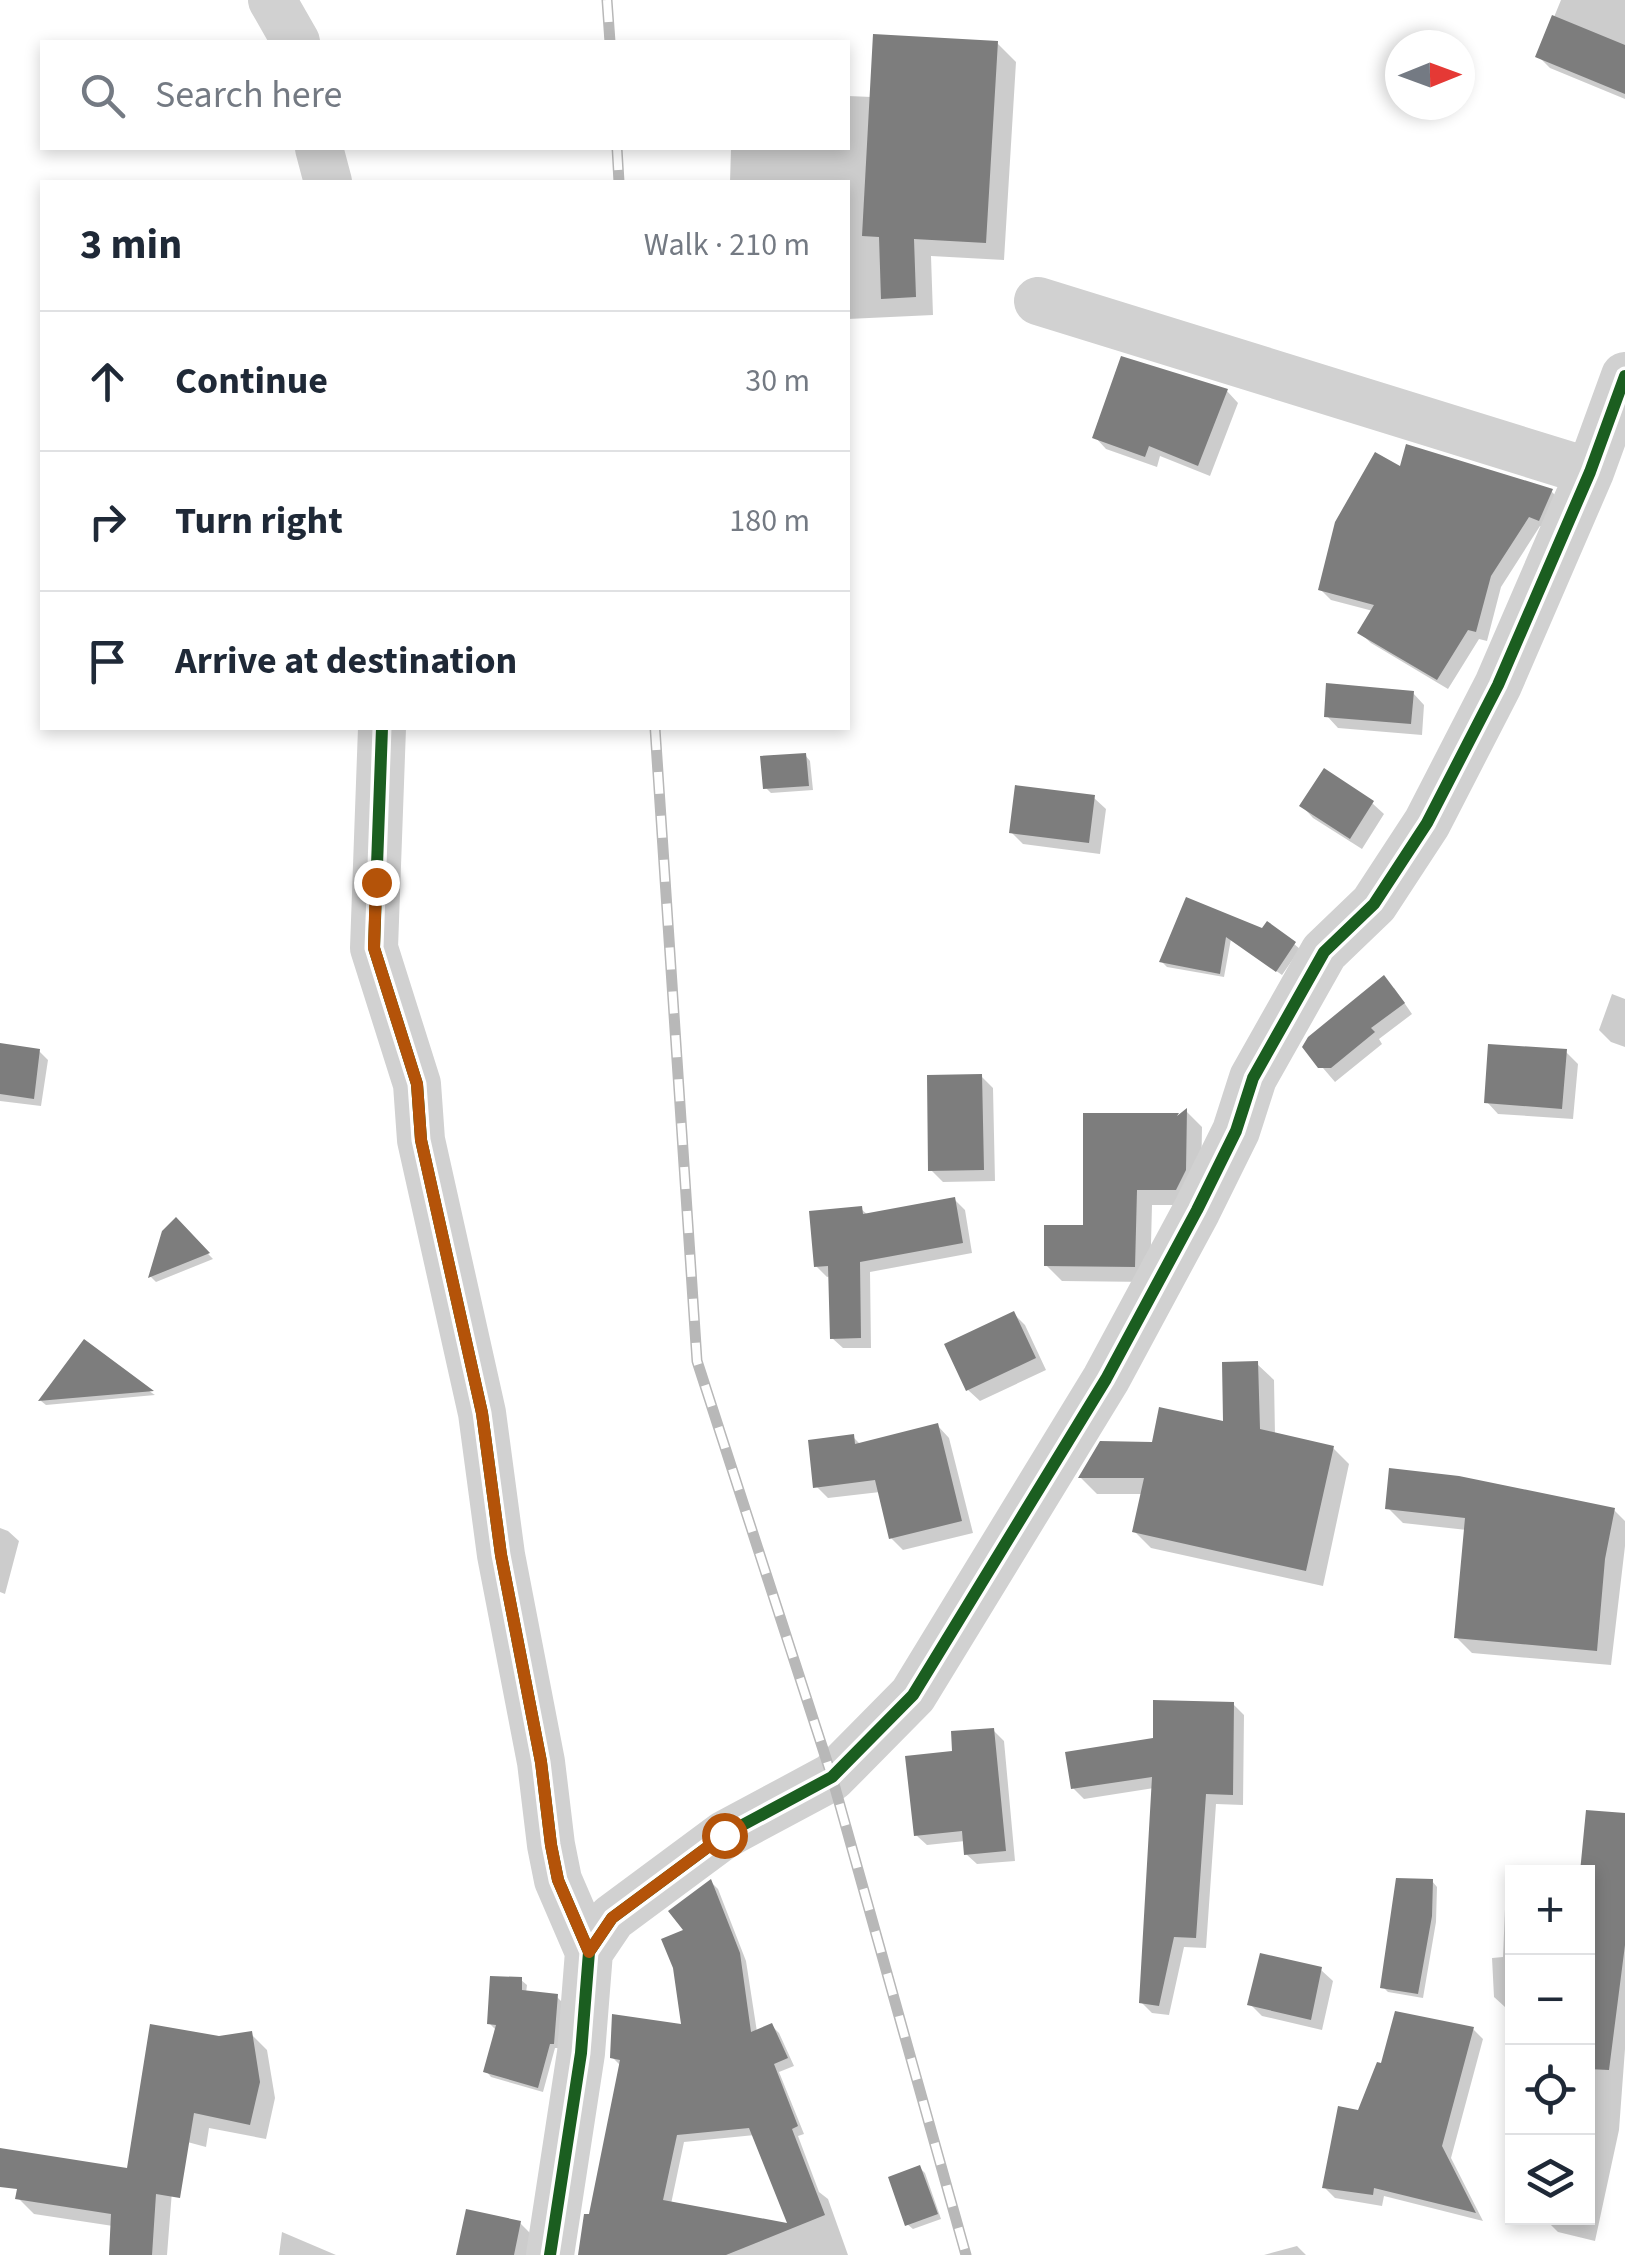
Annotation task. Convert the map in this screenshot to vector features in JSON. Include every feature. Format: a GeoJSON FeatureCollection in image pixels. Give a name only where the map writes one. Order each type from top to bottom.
{"type":"FeatureCollection","features":[{"type":"Feature","properties":{"kind":"street"},"geometry":{"type":"LineString","coordinates":[[272,0],[295,40]]}},
{"type":"Feature","properties":{"kind":"street"},"geometry":{"type":"LineString","coordinates":[[320,150],[327,180]]}},
{"type":"Feature","properties":{"kind":"street"},"geometry":{"type":"LineString","coordinates":[[1038,301],[1590,472]]}},
{"type":"Feature","properties":{"kind":"street"},"geometry":{"type":"LineString","coordinates":[[589,1952],[612,1918],[724,1835],[832,1777],[913,1695],[1106,1379],[1236,1131],[1253,1078],[1324,952],[1374,904],[1427,822],[1498,685],[1590,472],[1625,376]]}},
{"type":"Feature","properties":{"kind":"street"},"geometry":{"type":"LineString","coordinates":[[382,730],[374,948],[417,1084],[421,1140],[482,1413],[501,1555],[541,1762],[558,1880],[589,1952],[581,2053],[550,2255]]}},
{"type":"Feature","properties":{"kind":"building"},"geometry":{"type":"Polygon","coordinates":[[[1552,15],[1625,45],[1625,94],[1535,57],[1552,15]]]}},
{"type":"Feature","properties":{"kind":"building"},"geometry":{"type":"Polygon","coordinates":[[[873,34],[998,41],[986,243],[914,239],[916,297],[881,299],[879,237],[862,236],[873,34]]]}},
{"type":"Feature","properties":{"kind":"building"},"geometry":{"type":"Polygon","coordinates":[[[1121,356],[1228,389],[1198,466],[1149,446],[1145,457],[1092,438],[1121,356]]]}},
{"type":"Feature","properties":{"kind":"building"},"geometry":{"type":"Polygon","coordinates":[[[1406,444],[1553,489],[1539,521],[1529,517],[1491,576],[1476,632],[1468,630],[1437,680],[1357,633],[1374,605],[1318,590],[1335,522],[1375,452],[1400,466],[1406,444]]]}},
{"type":"Feature","properties":{"kind":"building"},"geometry":{"type":"Polygon","coordinates":[[[1326,683],[1414,691],[1411,724],[1324,717],[1326,683]]]}},
{"type":"Feature","properties":{"kind":"building"},"geometry":{"type":"Polygon","coordinates":[[[806,753],[809,786],[763,789],[760,756],[806,753]]]}},
{"type":"Feature","properties":{"kind":"building"},"geometry":{"type":"Polygon","coordinates":[[[1324,768],[1374,801],[1350,839],[1299,806],[1324,768]]]}},
{"type":"Feature","properties":{"kind":"building"},"geometry":{"type":"Polygon","coordinates":[[[1015,785],[1095,795],[1089,843],[1009,833],[1015,785]]]}},
{"type":"Feature","properties":{"kind":"building"},"geometry":{"type":"Polygon","coordinates":[[[1186,897],[1262,928],[1267,921],[1296,942],[1276,972],[1226,937],[1220,974],[1159,962],[1186,897]]]}},
{"type":"Feature","properties":{"kind":"building"},"geometry":{"type":"Polygon","coordinates":[[[1384,975],[1405,1003],[1371,1028],[1375,1032],[1331,1068],[1318,1068],[1302,1047],[1308,1037],[1384,975]]]}},
{"type":"Feature","properties":{"kind":"building"},"geometry":{"type":"Polygon","coordinates":[[[0,1043],[40,1049],[34,1099],[0,1094],[0,1043]]]}},
{"type":"Feature","properties":{"kind":"building"},"geometry":{"type":"Polygon","coordinates":[[[1488,1044],[1567,1049],[1562,1109],[1484,1103],[1488,1044]]]}},
{"type":"Feature","properties":{"kind":"building"},"geometry":{"type":"Polygon","coordinates":[[[982,1074],[984,1170],[928,1171],[927,1075],[982,1074]]]}},
{"type":"Feature","properties":{"kind":"building"},"geometry":{"type":"Polygon","coordinates":[[[1187,1108],[1186,1170],[1176,1190],[1137,1190],[1135,1267],[1044,1266],[1044,1225],[1083,1225],[1083,1113],[1179,1113],[1177,1116],[1187,1108]]]}},
{"type":"Feature","properties":{"kind":"building"},"geometry":{"type":"Polygon","coordinates":[[[955,1197],[963,1243],[860,1262],[861,1338],[830,1339],[828,1266],[814,1267],[809,1211],[862,1206],[863,1214],[955,1197]]]}},
{"type":"Feature","properties":{"kind":"building"},"geometry":{"type":"Polygon","coordinates":[[[176,1217],[210,1253],[148,1278],[162,1231],[176,1217]]]}},
{"type":"Feature","properties":{"kind":"building"},"geometry":{"type":"Polygon","coordinates":[[[1014,1311],[1036,1358],[966,1391],[944,1344],[1014,1311]]]}},
{"type":"Feature","properties":{"kind":"building"},"geometry":{"type":"Polygon","coordinates":[[[84,1339],[154,1391],[38,1401],[84,1339]]]}},
{"type":"Feature","properties":{"kind":"building"},"geometry":{"type":"Polygon","coordinates":[[[1258,1361],[1260,1429],[1334,1446],[1306,1571],[1132,1532],[1144,1478],[1078,1478],[1100,1441],[1152,1442],[1159,1407],[1223,1421],[1222,1362],[1258,1361]]]}},
{"type":"Feature","properties":{"kind":"building"},"geometry":{"type":"Polygon","coordinates":[[[938,1423],[962,1521],[889,1539],[875,1480],[813,1488],[808,1440],[854,1434],[855,1444],[938,1423]]]}},
{"type":"Feature","properties":{"kind":"building"},"geometry":{"type":"Polygon","coordinates":[[[1389,1468],[1459,1476],[1615,1508],[1605,1559],[1597,1651],[1454,1638],[1465,1518],[1385,1509],[1389,1468]]]}},
{"type":"Feature","properties":{"kind":"building"},"geometry":{"type":"Polygon","coordinates":[[[1153,1700],[1234,1702],[1233,1795],[1206,1794],[1196,1938],[1174,1937],[1159,2006],[1139,2003],[1152,1777],[1071,1789],[1065,1752],[1153,1738],[1153,1700]]]}},
{"type":"Feature","properties":{"kind":"building"},"geometry":{"type":"Polygon","coordinates":[[[994,1728],[1006,1851],[964,1855],[962,1831],[914,1836],[905,1756],[952,1751],[951,1731],[994,1728]]]}},
{"type":"Feature","properties":{"kind":"building"},"geometry":{"type":"Polygon","coordinates":[[[1586,1810],[1625,1813],[1625,1945],[1609,2070],[1595,2069],[1595,1865],[1581,1865],[1586,1810]]]}},
{"type":"Feature","properties":{"kind":"building"},"geometry":{"type":"Polygon","coordinates":[[[1396,1878],[1433,1879],[1432,1916],[1418,1994],[1380,1988],[1396,1878]]]}},
{"type":"Feature","properties":{"kind":"building"},"geometry":{"type":"Polygon","coordinates":[[[711,1879],[740,1953],[751,2032],[772,2023],[788,2058],[774,2064],[798,2126],[792,2129],[825,2215],[726,2255],[578,2255],[620,2060],[610,2058],[612,2014],[681,2024],[673,1968],[661,1939],[683,1930],[668,1911],[711,1879]],[[749,2128],[677,2135],[663,2200],[787,2223],[749,2128]]]}},
{"type":"Feature","properties":{"kind":"building"},"geometry":{"type":"Polygon","coordinates":[[[1260,1953],[1322,1967],[1311,2020],[1247,2005],[1260,1953]]]}},
{"type":"Feature","properties":{"kind":"building"},"geometry":{"type":"Polygon","coordinates":[[[490,1976],[522,1977],[522,1990],[558,1994],[554,2044],[550,2044],[538,2088],[483,2072],[496,2025],[487,2024],[490,1976]]]}},
{"type":"Feature","properties":{"kind":"building"},"geometry":{"type":"Polygon","coordinates":[[[1395,2011],[1474,2027],[1442,2146],[1476,2213],[1374,2188],[1373,2195],[1322,2188],[1338,2106],[1358,2110],[1377,2062],[1381,2063],[1395,2011]]]}},
{"type":"Feature","properties":{"kind":"building"},"geometry":{"type":"Polygon","coordinates":[[[150,2024],[219,2036],[252,2031],[260,2082],[250,2125],[194,2113],[180,2198],[156,2194],[152,2255],[109,2255],[111,2214],[15,2199],[17,2189],[0,2187],[0,2148],[127,2168],[150,2024]]]}},
{"type":"Feature","properties":{"kind":"building"},"geometry":{"type":"Polygon","coordinates":[[[920,2165],[938,2214],[905,2226],[888,2177],[920,2165]]]}},
{"type":"Feature","properties":{"kind":"building"},"geometry":{"type":"Polygon","coordinates":[[[466,2209],[521,2221],[514,2255],[456,2255],[466,2209]]]}},
{"type":"Feature","properties":{"kind":"railway"},"geometry":{"type":"LineString","coordinates":[[607,0],[610,40]]}},
{"type":"Feature","properties":{"kind":"railway"},"geometry":{"type":"LineString","coordinates":[[617,150],[619,180]]}},
{"type":"Feature","properties":{"kind":"railway"},"geometry":{"type":"LineString","coordinates":[[655,730],[697,1361],[832,1777],[966,2255]]}},
{"type":"Feature","properties":{"kind":"cycle path"},"geometry":{"type":"LineString","coordinates":[[550,2255],[581,2053],[589,1952],[612,1918],[724,1835],[832,1777],[913,1695],[1106,1379],[1236,1131],[1253,1078],[1324,952],[1374,904],[1427,823],[1498,685],[1590,472],[1625,376]]}},
{"type":"Feature","properties":{"kind":"cycle path"},"geometry":{"type":"LineString","coordinates":[[382,730],[374,948],[417,1084],[421,1140],[482,1413],[501,1555],[541,1762],[558,1880],[589,1952]]}},
{"type":"Feature","properties":{"kind":"route"},"geometry":{"type":"LineString","coordinates":[[376,882],[374,948],[417,1084],[421,1140],[482,1413],[501,1555],[541,1762],[551,1845],[558,1880],[589,1952],[612,1918],[724,1835]]}}]}
